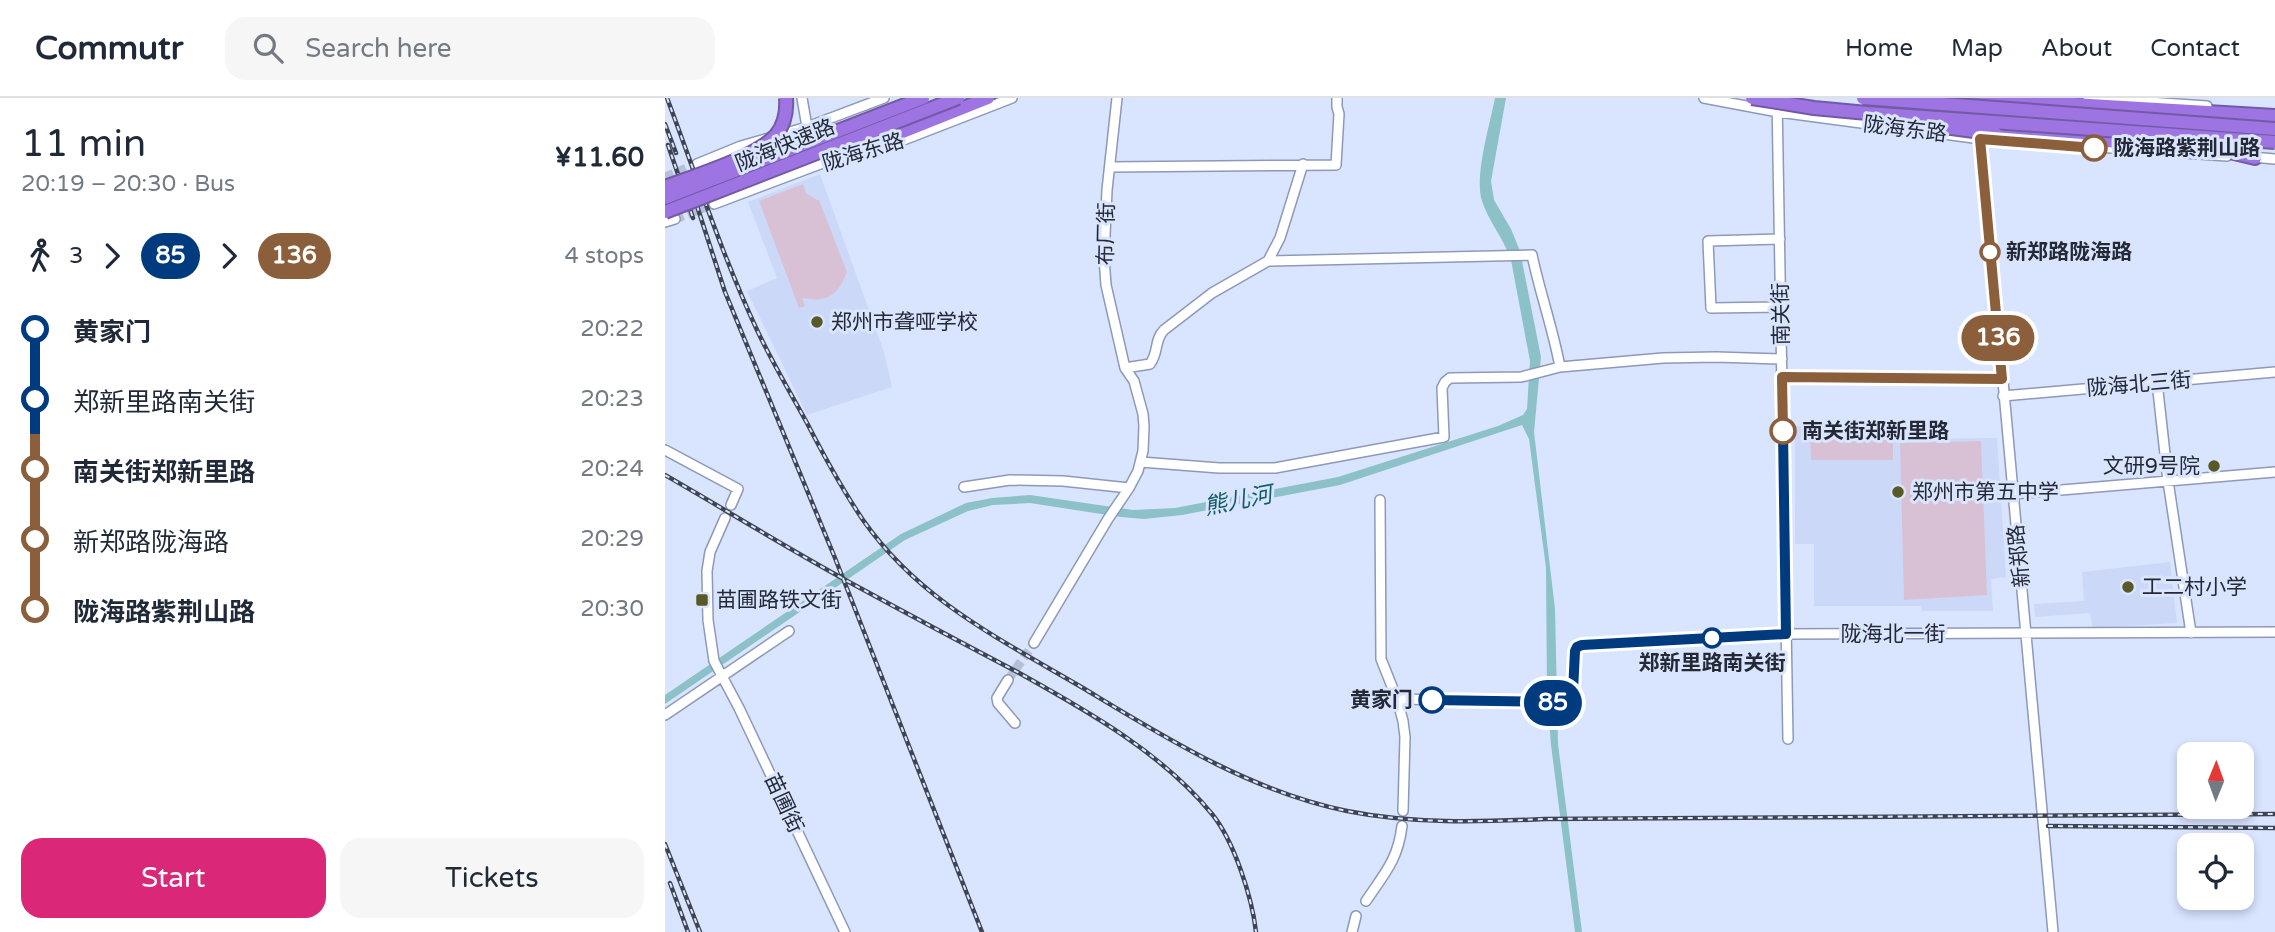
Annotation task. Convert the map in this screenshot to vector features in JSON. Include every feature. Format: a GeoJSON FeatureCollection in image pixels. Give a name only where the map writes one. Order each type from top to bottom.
{"type":"FeatureCollection","features":[{"type":"Feature","properties":{"kind":"highway"},"geometry":{"type":"LineString","coordinates":[[665,187],[751,152],[771,139],[784,120],[786,98]]}},
{"type":"Feature","properties":{"kind":"highway","name":"陇海快速路"},"geometry":{"type":"LineString","coordinates":[[665,198],[923,98]]}},
{"type":"Feature","properties":{"kind":"highway","name":"陇海快速路"},"geometry":{"type":"LineString","coordinates":[[670,215],[958,98]]}},
{"type":"Feature","properties":{"kind":"highway"},"geometry":{"type":"LineString","coordinates":[[855,151],[988,98]]}},
{"type":"Feature","properties":{"kind":"highway"},"geometry":{"type":"LineString","coordinates":[[1752,98],[1867,113],[2275,142]]}},
{"type":"Feature","properties":{"kind":"highway"},"geometry":{"type":"LineString","coordinates":[[1867,98],[2275,129]]}},
{"type":"Feature","properties":{"kind":"highway"},"geometry":{"type":"LineString","coordinates":[[1970,98],[2275,113]]}},
{"type":"Feature","properties":{"kind":"highway"},"geometry":{"type":"LineString","coordinates":[[1867,113],[1973,132],[2213,148],[2256,158]]}},
{"type":"Feature","properties":{"kind":"street"},"geometry":{"type":"LineString","coordinates":[[802,98],[807,127]]}},
{"type":"Feature","properties":{"kind":"street","name":"陇海东路"},"geometry":{"type":"LineString","coordinates":[[697,164],[741,146],[807,127],[884,98]]}},
{"type":"Feature","properties":{"kind":"street","name":"陇海东路"},"geometry":{"type":"LineString","coordinates":[[714,204],[855,151],[870,153],[1012,98]]}},
{"type":"Feature","properties":{"kind":"street","name":"布厂街"},"geometry":{"type":"LineString","coordinates":[[1117,98],[1104,230],[1106,285],[1125,368],[1134,382],[1143,414],[1141,462]]}},
{"type":"Feature","properties":{"kind":"street"},"geometry":{"type":"LineString","coordinates":[[1110,167],[1336,164],[1339,114],[1337,98]]}},
{"type":"Feature","properties":{"kind":"street","name":"陇海东路"},"geometry":{"type":"LineString","coordinates":[[1704,98],[1778,112],[1980,139],[2275,159]]}},
{"type":"Feature","properties":{"kind":"street","name":"南关街"},"geometry":{"type":"LineString","coordinates":[[1777,98],[1788,739]]}},
{"type":"Feature","properties":{"kind":"street","name":"新郑路"},"geometry":{"type":"LineString","coordinates":[[1970,98],[1980,139],[2053,932]]}},
{"type":"Feature","properties":{"kind":"street"},"geometry":{"type":"LineString","coordinates":[[2088,98],[2275,113]]}},
{"type":"Feature","properties":{"kind":"street"},"geometry":{"type":"LineString","coordinates":[[1268,261],[1280,238],[1303,164]]}},
{"type":"Feature","properties":{"kind":"street"},"geometry":{"type":"LineString","coordinates":[[665,222],[670,215]]}},
{"type":"Feature","properties":{"kind":"street"},"geometry":{"type":"LineString","coordinates":[[1780,239],[1708,241],[1711,308],[1781,306]]}},
{"type":"Feature","properties":{"kind":"street"},"geometry":{"type":"LineString","coordinates":[[1125,368],[1150,364],[1156,357],[1158,337],[1164,330],[1212,292],[1268,261],[1532,255],[1542,301],[1552,326],[1560,367]]}},
{"type":"Feature","properties":{"kind":"street"},"geometry":{"type":"LineString","coordinates":[[1034,643],[1129,488],[1141,462],[1219,468],[1275,468],[1444,437],[1442,388],[1445,382],[1460,377],[1521,376],[1560,367],[1676,358],[1782,359]]}},
{"type":"Feature","properties":{"kind":"street","name":"陇海北三街"},"geometry":{"type":"LineString","coordinates":[[2003,396],[2275,372]]}},
{"type":"Feature","properties":{"kind":"street"},"geometry":{"type":"LineString","coordinates":[[1782,377],[2002,379]]}},
{"type":"Feature","properties":{"kind":"street"},"geometry":{"type":"LineString","coordinates":[[2157,382],[2168,481],[2191,632]]}},
{"type":"Feature","properties":{"kind":"street"},"geometry":{"type":"LineString","coordinates":[[665,450],[739,489],[731,505]]}},
{"type":"Feature","properties":{"kind":"street"},"geometry":{"type":"LineString","coordinates":[[2013,494],[2275,472]]}},
{"type":"Feature","properties":{"kind":"street"},"geometry":{"type":"LineString","coordinates":[[964,487],[1010,480],[1063,481],[1129,488]]}},
{"type":"Feature","properties":{"kind":"street"},"geometry":{"type":"LineString","coordinates":[[1380,500],[1381,659],[1397,699],[1405,737],[1403,811]]}},
{"type":"Feature","properties":{"kind":"street","name":"苗圃街"},"geometry":{"type":"LineString","coordinates":[[726,518],[710,552],[707,571],[708,620],[713,661],[739,708],[845,932]]}},
{"type":"Feature","properties":{"kind":"street"},"geometry":{"type":"LineString","coordinates":[[665,715],[789,631]]}},
{"type":"Feature","properties":{"kind":"street","name":"陇海北一街"},"geometry":{"type":"LineString","coordinates":[[1397,699],[1557,702],[1571,696],[1575,651],[1582,645],[1786,634],[2275,632]]}},
{"type":"Feature","properties":{"kind":"street"},"geometry":{"type":"LineString","coordinates":[[1008,680],[997,698],[998,703],[1015,723]]}},
{"type":"Feature","properties":{"kind":"street"},"geometry":{"type":"LineString","coordinates":[[1366,901],[1393,862],[1402,826]]}},
{"type":"Feature","properties":{"kind":"street"},"geometry":{"type":"LineString","coordinates":[[1352,932],[1356,915]]}},
{"type":"Feature","properties":{"kind":"shaded area","name":"郑州市聋哑学校"},"geometry":{"type":"Polygon","coordinates":[[[820,174],[884,352],[892,387],[807,415],[747,291],[777,278],[748,202],[820,174]]]}},
{"type":"Feature","properties":{"kind":"shaded area"},"geometry":{"type":"Polygon","coordinates":[[[803,184],[806,193],[819,200],[847,272],[831,296],[819,299],[802,298],[805,306],[799,308],[759,201],[803,184]]]}},
{"type":"Feature","properties":{"kind":"shaded area","name":"郑州市第五中学"},"geometry":{"type":"Polygon","coordinates":[[[1795,426],[1898,427],[1898,439],[1997,438],[2006,577],[1991,579],[1993,611],[1922,611],[1921,606],[1814,606],[1814,544],[1795,544],[1795,426]]]}},
{"type":"Feature","properties":{"kind":"shaded area"},"geometry":{"type":"Polygon","coordinates":[[[1810,431],[1893,431],[1893,460],[1811,460],[1810,431]]]}},
{"type":"Feature","properties":{"kind":"shaded area"},"geometry":{"type":"Polygon","coordinates":[[[1981,441],[1987,595],[1904,600],[1900,443],[1981,441]]]}},
{"type":"Feature","properties":{"kind":"shaded area","name":"工二村小学"},"geometry":{"type":"Polygon","coordinates":[[[2170,562],[2177,623],[2093,628],[2090,613],[2035,617],[2034,604],[2084,601],[2082,572],[2170,562]]]}},
{"type":"Feature","properties":{"kind":"water","name":"熊儿河"},"geometry":{"type":"Polygon","coordinates":[[[1495,98],[1506,98],[1491,181],[1494,200],[1520,251],[1541,357],[1534,432],[1555,609],[1558,744],[1582,932],[1575,932],[1551,745],[1547,693],[1546,568],[1529,439],[1522,425],[1340,485],[1182,515],[1144,519],[1030,503],[993,505],[968,511],[905,540],[665,704],[665,695],[901,534],[966,503],[1030,495],[1133,510],[1175,508],[1338,477],[1498,426],[1523,415],[1527,409],[1530,361],[1511,260],[1485,209],[1480,191],[1481,165],[1495,98]]]}},
{"type":"Feature","properties":{"kind":"tunnel"},"geometry":{"type":"LineString","coordinates":[[665,177],[697,164]]}},
{"type":"Feature","properties":{"kind":"tunnel"},"geometry":{"type":"LineString","coordinates":[[675,219],[714,204]]}},
{"type":"Feature","properties":{"kind":"tunnel"},"geometry":{"type":"LineString","coordinates":[[1008,680],[1034,643]]}},
{"type":"Feature","properties":{"kind":"railway"},"geometry":{"type":"LineString","coordinates":[[667,98],[721,244],[763,342],[841,484],[863,520],[885,548],[936,596],[992,635],[1177,744],[1243,776],[1311,802],[1347,811],[1446,821],[2275,814]]}},
{"type":"Feature","properties":{"kind":"railway"},"geometry":{"type":"LineString","coordinates":[[665,124],[676,153]]}},
{"type":"Feature","properties":{"kind":"railway"},"geometry":{"type":"LineString","coordinates":[[668,145],[693,218]]}},
{"type":"Feature","properties":{"kind":"railway"},"geometry":{"type":"LineString","coordinates":[[697,206],[725,292],[835,558],[982,932]]}},
{"type":"Feature","properties":{"kind":"railway"},"geometry":{"type":"LineString","coordinates":[[665,475],[837,575],[1047,688],[1148,753],[1192,792],[1220,825],[1241,870],[1256,932]]}},
{"type":"Feature","properties":{"kind":"railway"},"geometry":{"type":"LineString","coordinates":[[2048,826],[2275,828]]}},
{"type":"Feature","properties":{"kind":"railway"},"geometry":{"type":"LineString","coordinates":[[665,844],[700,932]]}},
{"type":"Feature","properties":{"kind":"railway"},"geometry":{"type":"LineString","coordinates":[[670,883],[688,932]]}},
{"type":"Feature","properties":{"kind":"bus line","name":"136"},"geometry":{"type":"LineString","coordinates":[[1783,431],[1782,377],[2002,379],[1980,139],[2094,148]]}},
{"type":"Feature","properties":{"kind":"bus line","name":"85"},"geometry":{"type":"LineString","coordinates":[[1432,700],[1557,702],[1566,699],[1573,691],[1575,651],[1577,647],[1590,643],[1786,634],[1783,431]]}},
{"type":"Feature","properties":{"kind":"place","name":"陇海路紫荆山路"},"geometry":{"type":"Point","coordinates":[2094,148]}},
{"type":"Feature","properties":{"kind":"place","name":"新郑路陇海路"},"geometry":{"type":"Point","coordinates":[1990,252]}},
{"type":"Feature","properties":{"kind":"place","name":"郑州市聋哑学校"},"geometry":{"type":"Point","coordinates":[817,322]}},
{"type":"Feature","properties":{"kind":"place","name":"南关街郑新里路"},"geometry":{"type":"Point","coordinates":[1783,431]}},
{"type":"Feature","properties":{"kind":"place","name":"文研9号院"},"geometry":{"type":"Point","coordinates":[2214,466]}},
{"type":"Feature","properties":{"kind":"place","name":"郑州市第五中学"},"geometry":{"type":"Point","coordinates":[1898,492]}},
{"type":"Feature","properties":{"kind":"place","name":"工二村小学"},"geometry":{"type":"Point","coordinates":[2128,587]}},
{"type":"Feature","properties":{"kind":"place","name":"苗圃路铁文街"},"geometry":{"type":"Point","coordinates":[702,600]}},
{"type":"Feature","properties":{"kind":"place","name":"郑新里路南关街"},"geometry":{"type":"Point","coordinates":[1712,638]}},
{"type":"Feature","properties":{"kind":"place","name":"黄家门"},"geometry":{"type":"Point","coordinates":[1432,700]}}]}
